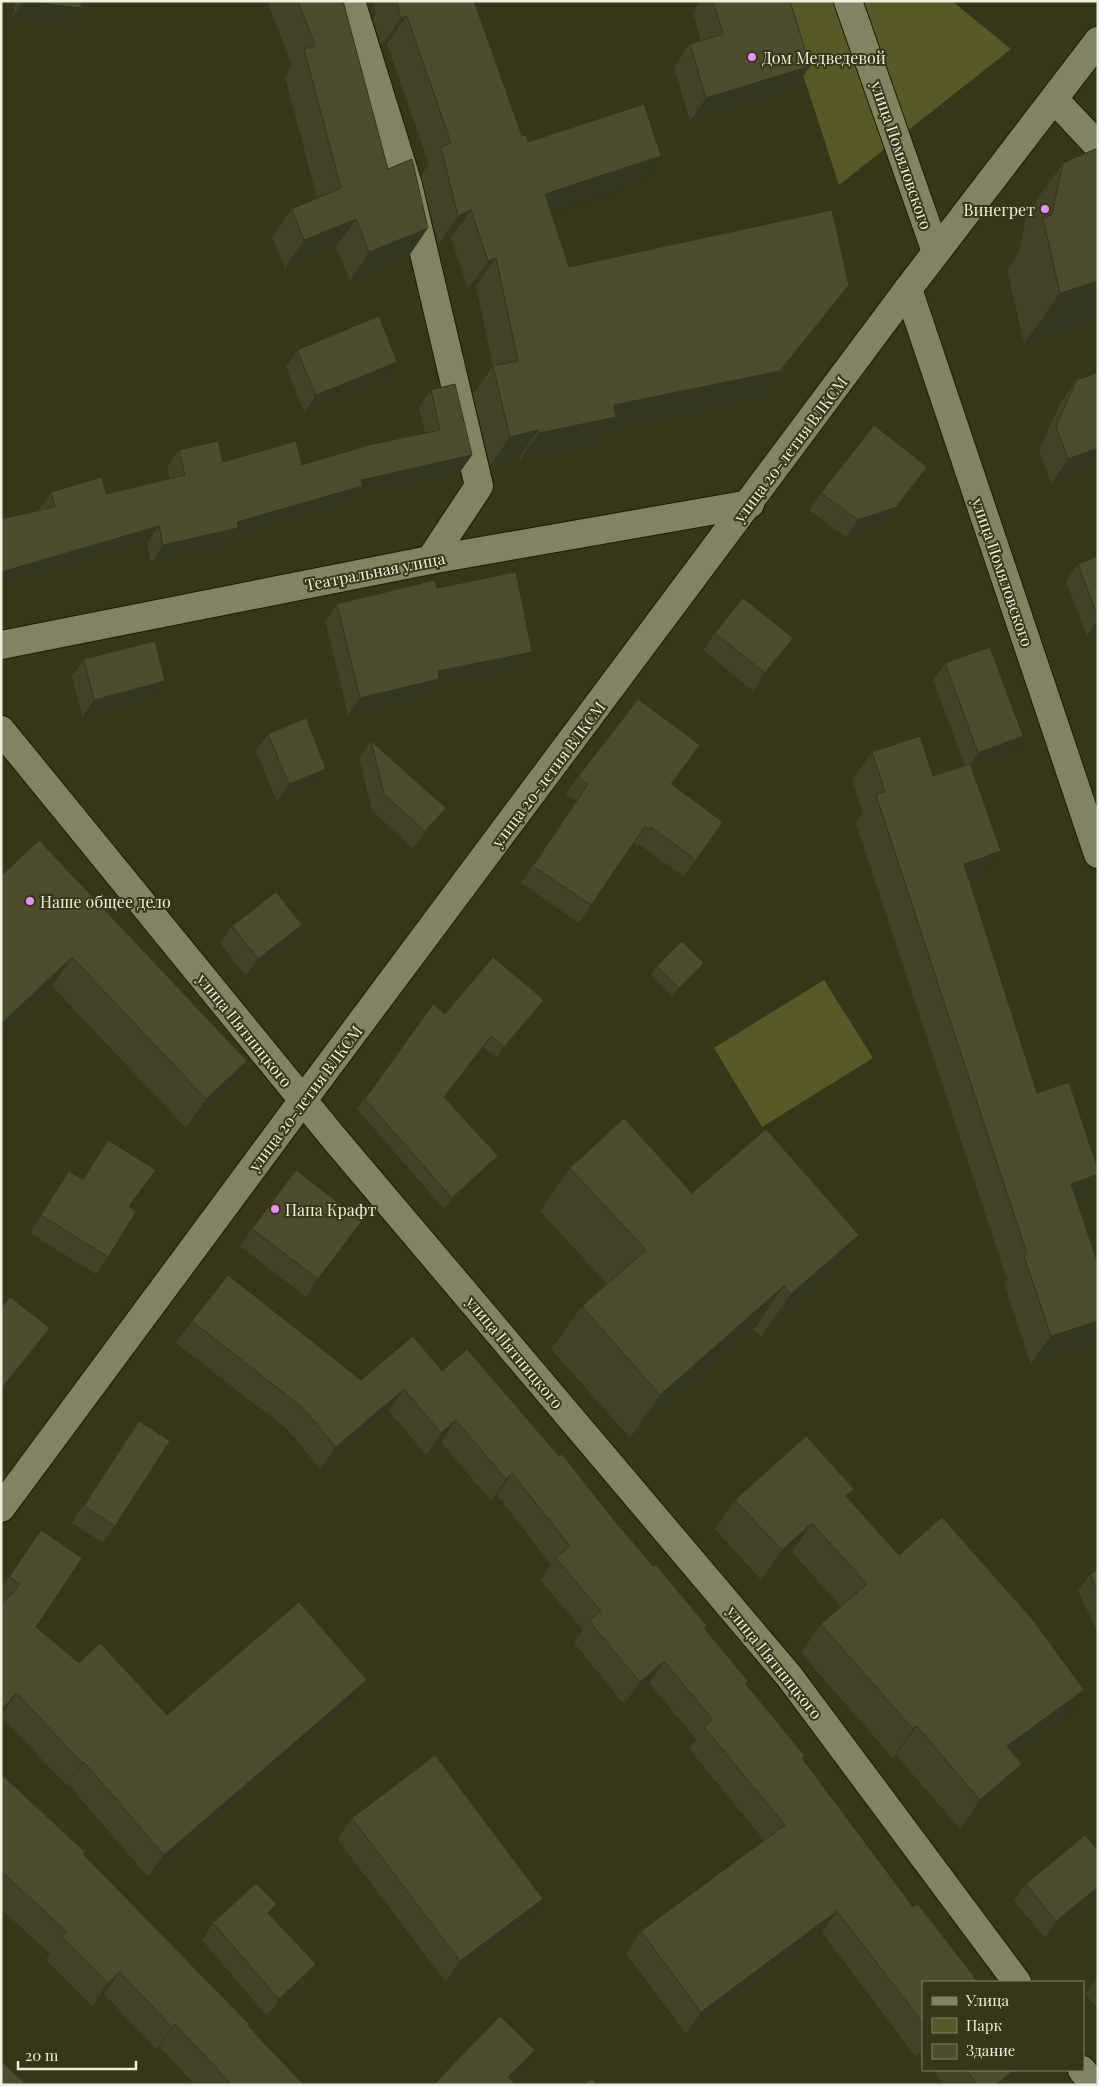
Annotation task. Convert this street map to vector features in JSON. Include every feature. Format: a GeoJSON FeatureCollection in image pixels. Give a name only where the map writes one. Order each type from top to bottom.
{"type":"FeatureCollection","features":[{"type":"Feature","properties":{"kind":"street"},"geometry":{"type":"LineString","coordinates":[[351,1],[408,184],[479,486],[430,560]]}},
{"type":"Feature","properties":{"kind":"street","name":"улица Помяловского"},"geometry":{"type":"LineString","coordinates":[[848,1],[936,252]]}},
{"type":"Feature","properties":{"kind":"street","name":"улица 20-летия ВЛКСМ"},"geometry":{"type":"LineString","coordinates":[[1,1508],[936,252],[1098,41]]}},
{"type":"Feature","properties":{"kind":"street"},"geometry":{"type":"LineString","coordinates":[[1054,99],[1098,146]]}},
{"type":"Feature","properties":{"kind":"street","name":"улица Помяловского"},"geometry":{"type":"LineString","coordinates":[[908,290],[1098,854]]}},
{"type":"Feature","properties":{"kind":"street","name":"Театральная улица"},"geometry":{"type":"LineString","coordinates":[[1,645],[430,560],[750,504]]}},
{"type":"Feature","properties":{"kind":"street","name":"улица Пятницкого"},"geometry":{"type":"LineString","coordinates":[[1,730],[303,1100],[789,1676],[1016,1981]]}},
{"type":"Feature","properties":{"kind":"street"},"geometry":{"type":"LineString","coordinates":[[1083,2071],[1094,2085]]}},
{"type":"Feature","properties":{"kind":"green space"},"geometry":{"type":"Polygon","coordinates":[[[779,1],[952,1],[1011,49],[839,185],[779,1]]]}},
{"type":"Feature","properties":{"kind":"green space"},"geometry":{"type":"Polygon","coordinates":[[[824,980],[873,1058],[762,1127],[714,1048],[824,980]]]}},
{"type":"Feature","properties":{"kind":"building"},"geometry":{"type":"Polygon","coordinates":[[[26,1],[82,1],[80,8],[26,1]]]}},
{"type":"Feature","properties":{"kind":"building"},"geometry":{"type":"Polygon","coordinates":[[[298,1],[343,1],[388,169],[412,159],[428,228],[369,252],[356,219],[304,240],[292,209],[341,188],[304,49],[315,46],[298,1]]]}},
{"type":"Feature","properties":{"kind":"building"},"geometry":{"type":"Polygon","coordinates":[[[396,1],[474,1],[522,136],[526,135],[528,142],[644,104],[661,156],[545,194],[569,267],[832,210],[849,285],[780,371],[614,405],[616,417],[539,433],[538,430],[510,437],[493,366],[518,361],[496,258],[488,261],[471,210],[458,216],[441,147],[451,143],[407,16],[401,18],[396,1]]]}},
{"type":"Feature","properties":{"kind":"building"},"geometry":{"type":"Polygon","coordinates":[[[713,1],[790,1],[810,66],[706,98],[690,44],[723,34],[713,1]]]}},
{"type":"Feature","properties":{"kind":"building"},"geometry":{"type":"Polygon","coordinates":[[[1098,148],[1098,281],[1060,293],[1043,218],[1052,215],[1063,163],[1098,148]]]}},
{"type":"Feature","properties":{"kind":"building"},"geometry":{"type":"Polygon","coordinates":[[[379,316],[397,362],[316,395],[297,350],[379,316]]]}},
{"type":"Feature","properties":{"kind":"building"},"geometry":{"type":"Polygon","coordinates":[[[1098,372],[1098,448],[1068,459],[1056,426],[1077,380],[1098,372]]]}},
{"type":"Feature","properties":{"kind":"building"},"geometry":{"type":"Polygon","coordinates":[[[455,384],[472,455],[361,480],[362,486],[237,522],[238,528],[163,545],[159,526],[1,572],[1,519],[55,507],[51,492],[102,477],[106,494],[185,475],[179,450],[218,441],[223,462],[296,441],[302,465],[369,445],[440,430],[431,390],[455,384]]]}},
{"type":"Feature","properties":{"kind":"building"},"geometry":{"type":"Polygon","coordinates":[[[874,425],[927,467],[896,507],[858,520],[821,493],[874,425]]]}},
{"type":"Feature","properties":{"kind":"building"},"geometry":{"type":"Polygon","coordinates":[[[1098,556],[1098,617],[1078,564],[1098,556]]]}},
{"type":"Feature","properties":{"kind":"building"},"geometry":{"type":"Polygon","coordinates":[[[516,572],[532,652],[438,671],[439,679],[360,698],[337,604],[435,580],[437,588],[516,572]]]}},
{"type":"Feature","properties":{"kind":"building"},"geometry":{"type":"Polygon","coordinates":[[[743,598],[793,638],[765,673],[715,633],[743,598]]]}},
{"type":"Feature","properties":{"kind":"building"},"geometry":{"type":"Polygon","coordinates":[[[155,641],[165,681],[94,700],[84,659],[155,641]]]}},
{"type":"Feature","properties":{"kind":"building"},"geometry":{"type":"Polygon","coordinates":[[[990,647],[1023,736],[978,753],[945,663],[990,647]]]}},
{"type":"Feature","properties":{"kind":"building"},"geometry":{"type":"Polygon","coordinates":[[[638,699],[700,745],[671,784],[723,822],[696,860],[651,827],[650,829],[645,826],[591,905],[533,866],[588,784],[578,777],[638,699]]]}},
{"type":"Feature","properties":{"kind":"building"},"geometry":{"type":"Polygon","coordinates":[[[306,718],[326,769],[289,784],[268,734],[306,718]]]}},
{"type":"Feature","properties":{"kind":"building"},"geometry":{"type":"Polygon","coordinates":[[[920,736],[933,776],[970,764],[1001,851],[964,864],[1037,1093],[1069,1082],[1098,1170],[1098,1174],[1071,1184],[1098,1264],[1098,1321],[1051,1336],[1024,1256],[1027,1254],[876,795],[885,792],[872,752],[920,736]]]}},
{"type":"Feature","properties":{"kind":"building"},"geometry":{"type":"Polygon","coordinates":[[[371,741],[446,808],[425,831],[384,794],[371,741]]]}},
{"type":"Feature","properties":{"kind":"building"},"geometry":{"type":"Polygon","coordinates":[[[39,840],[247,1061],[206,1099],[72,957],[1,1024],[1,876],[39,840]]]}},
{"type":"Feature","properties":{"kind":"building"},"geometry":{"type":"Polygon","coordinates":[[[276,892],[302,925],[258,959],[232,926],[276,892]]]}},
{"type":"Feature","properties":{"kind":"building"},"geometry":{"type":"Polygon","coordinates":[[[682,941],[704,963],[679,988],[657,966],[682,941]]]}},
{"type":"Feature","properties":{"kind":"building"},"geometry":{"type":"Polygon","coordinates":[[[493,957],[544,1000],[504,1047],[491,1036],[444,1097],[498,1156],[452,1198],[365,1099],[433,1004],[445,1014],[493,957]]]}},
{"type":"Feature","properties":{"kind":"building"},"geometry":{"type":"Polygon","coordinates":[[[624,1118],[692,1193],[766,1129],[859,1235],[791,1294],[784,1286],[660,1395],[582,1306],[646,1250],[570,1168],[624,1118]]]}},
{"type":"Feature","properties":{"kind":"building"},"geometry":{"type":"Polygon","coordinates":[[[108,1140],[156,1170],[129,1206],[136,1212],[108,1257],[41,1215],[69,1171],[83,1180],[108,1140]]]}},
{"type":"Feature","properties":{"kind":"building"},"geometry":{"type":"Polygon","coordinates":[[[296,1170],[362,1221],[318,1279],[252,1229],[296,1170]]]}},
{"type":"Feature","properties":{"kind":"building"},"geometry":{"type":"Polygon","coordinates":[[[228,1275],[361,1380],[413,1336],[442,1371],[467,1349],[559,1456],[562,1454],[613,1519],[654,1567],[656,1565],[707,1626],[704,1628],[748,1681],[745,1683],[805,1756],[802,1758],[913,1907],[918,1904],[977,1981],[922,1981],[922,2022],[837,1911],[701,2012],[641,1931],[785,1825],[704,1727],[713,1720],[664,1661],[640,1682],[589,1621],[601,1611],[556,1558],[570,1546],[512,1473],[506,1479],[456,1420],[441,1433],[404,1389],[336,1447],[303,1408],[192,1321],[228,1275]]]}},
{"type":"Feature","properties":{"kind":"building"},"geometry":{"type":"Polygon","coordinates":[[[10,1297],[50,1328],[1,1389],[1,1308],[10,1297]]]}},
{"type":"Feature","properties":{"kind":"building"},"geometry":{"type":"Polygon","coordinates":[[[139,1421],[170,1441],[115,1526],[84,1506],[139,1421]]]}},
{"type":"Feature","properties":{"kind":"building"},"geometry":{"type":"Polygon","coordinates":[[[806,1436],[854,1489],[846,1496],[899,1555],[942,1517],[1033,1620],[1084,1690],[1007,1746],[1022,1764],[980,1800],[917,1726],[913,1729],[821,1624],[867,1584],[812,1523],[782,1550],[735,1500],[806,1436]]]}},
{"type":"Feature","properties":{"kind":"building"},"geometry":{"type":"Polygon","coordinates":[[[41,1530],[82,1558],[36,1627],[79,1663],[100,1643],[167,1715],[299,1602],[367,1680],[164,1855],[84,1762],[82,1763],[17,1693],[1,1710],[1,1606],[20,1584],[9,1577],[41,1530]]]}},
{"type":"Feature","properties":{"kind":"building"},"geometry":{"type":"Polygon","coordinates":[[[1098,1570],[1098,1591],[1090,1574],[1098,1570]]]}},
{"type":"Feature","properties":{"kind":"building"},"geometry":{"type":"Polygon","coordinates":[[[435,1755],[543,1899],[460,1961],[352,1818],[435,1755]]]}},
{"type":"Feature","properties":{"kind":"building"},"geometry":{"type":"Polygon","coordinates":[[[1,1774],[85,1852],[83,1854],[249,2024],[248,2026],[304,2085],[232,2085],[175,2024],[172,2027],[120,1972],[108,1983],[62,1937],[67,1932],[1,1871],[1,1774]]]}},
{"type":"Feature","properties":{"kind":"building"},"geometry":{"type":"Polygon","coordinates":[[[1085,1835],[1098,1851],[1098,1887],[1056,1921],[1026,1884],[1085,1835]]]}},
{"type":"Feature","properties":{"kind":"building"},"geometry":{"type":"Polygon","coordinates":[[[256,1883],[277,1904],[268,1913],[316,1964],[279,1999],[213,1923],[256,1883]]]}},
{"type":"Feature","properties":{"kind":"building"},"geometry":{"type":"Polygon","coordinates":[[[500,2016],[535,2050],[508,2077],[516,2085],[433,2085],[500,2016]]]}},
{"type":"Feature","properties":{"kind":"building"},"geometry":{"type":"Polygon","coordinates":[[[1,2061],[27,2085],[1,2085],[1,2061]]]}},
{"type":"Feature","properties":{"kind":"building"},"geometry":{"type":"Polygon","coordinates":[[[967,2071],[1013,2071],[996,2085],[978,2085],[967,2071]]]}},
{"type":"Feature","properties":{"kind":"building"},"geometry":{"type":"Polygon","coordinates":[[[592,2078],[598,2085],[584,2085],[592,2078]]]}},
{"type":"Feature","properties":{"kind":"place","name":"Дом Медведевой"},"geometry":{"type":"Point","coordinates":[752,57]}},
{"type":"Feature","properties":{"kind":"place","name":"Винегрет"},"geometry":{"type":"Point","coordinates":[1045,209]}},
{"type":"Feature","properties":{"kind":"place","name":"Наше общее дело"},"geometry":{"type":"Point","coordinates":[30,901]}},
{"type":"Feature","properties":{"kind":"place","name":"Папа Крафт"},"geometry":{"type":"Point","coordinates":[275,1209]}}]}
